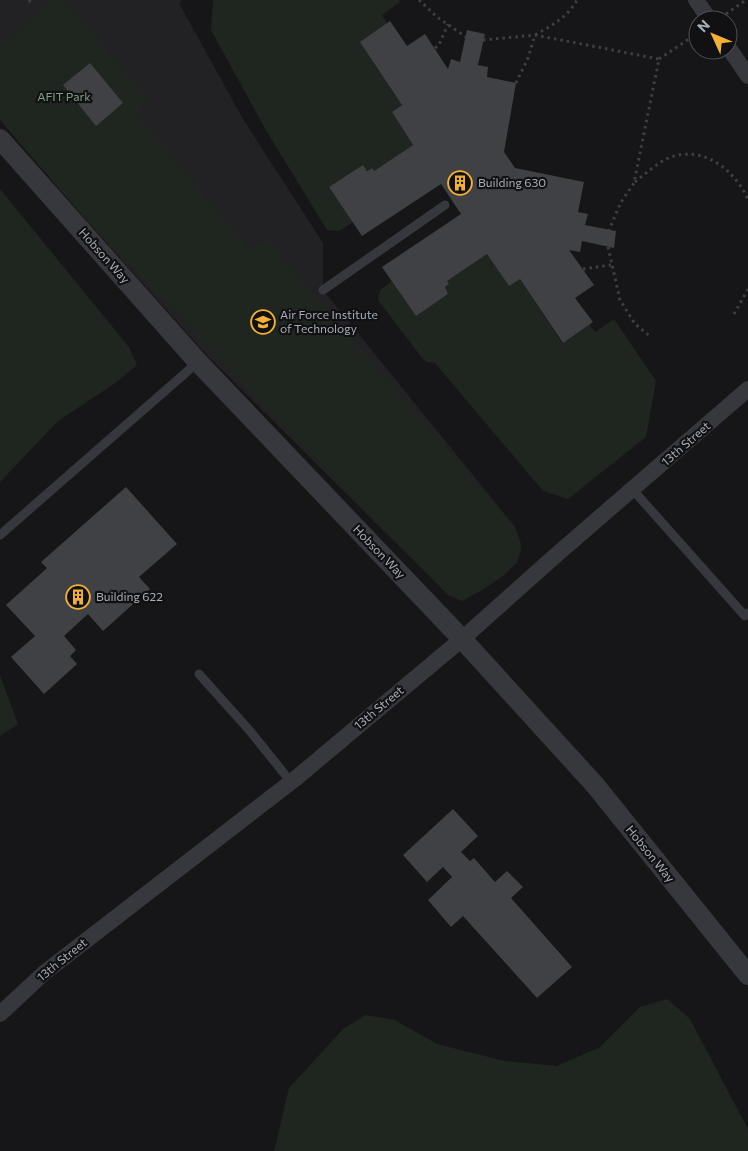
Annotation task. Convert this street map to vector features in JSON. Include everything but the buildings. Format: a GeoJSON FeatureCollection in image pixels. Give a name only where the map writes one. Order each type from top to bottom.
{"type":"FeatureCollection","features":[{"type":"Feature","properties":{"kind":"street"},"geometry":{"type":"LineString","coordinates":[[696,0],[708,10]]}},
{"type":"Feature","properties":{"kind":"street"},"geometry":{"type":"LineString","coordinates":[[737,60],[748,76]]}},
{"type":"Feature","properties":{"kind":"street","name":"Hobson Way"},"geometry":{"type":"LineString","coordinates":[[0,139],[198,362],[462,639],[595,785],[748,975]]}},
{"type":"Feature","properties":{"kind":"street","name":"13th Street"},"geometry":{"type":"LineString","coordinates":[[0,1014],[44,973],[291,782],[462,639],[748,389]]}},
{"type":"Feature","properties":{"kind":"lane"},"geometry":{"type":"LineString","coordinates":[[323,290],[445,205]]}},
{"type":"Feature","properties":{"kind":"lane"},"geometry":{"type":"LineString","coordinates":[[0,536],[198,362]]}},
{"type":"Feature","properties":{"kind":"lane"},"geometry":{"type":"LineString","coordinates":[[633,490],[745,616],[748,613]]}},
{"type":"Feature","properties":{"kind":"lane"},"geometry":{"type":"LineString","coordinates":[[199,674],[250,731],[291,782]]}},
{"type":"Feature","properties":{"kind":"path"},"geometry":{"type":"LineString","coordinates":[[419,0],[466,37]]}},
{"type":"Feature","properties":{"kind":"path"},"geometry":{"type":"LineString","coordinates":[[516,83],[528,58],[535,35],[562,19],[570,12],[577,0]]}},
{"type":"Feature","properties":{"kind":"path"},"geometry":{"type":"LineString","coordinates":[[730,10],[746,0]]}},
{"type":"Feature","properties":{"kind":"path"},"geometry":{"type":"LineString","coordinates":[[435,48],[439,45],[448,24]]}},
{"type":"Feature","properties":{"kind":"path"},"geometry":{"type":"LineString","coordinates":[[483,40],[535,35],[659,59],[688,40]]}},
{"type":"Feature","properties":{"kind":"path"},"geometry":{"type":"LineString","coordinates":[[634,182],[659,59]]}},
{"type":"Feature","properties":{"kind":"path"},"geometry":{"type":"LineString","coordinates":[[609,230],[621,202],[634,182],[668,158],[694,155],[718,163],[729,170],[742,186],[748,200]]}},
{"type":"Feature","properties":{"kind":"path"},"geometry":{"type":"LineString","coordinates":[[608,246],[620,300],[635,324],[651,337]]}},
{"type":"Feature","properties":{"kind":"path"},"geometry":{"type":"LineString","coordinates":[[583,269],[611,265]]}},
{"type":"Feature","properties":{"kind":"path"},"geometry":{"type":"LineString","coordinates":[[734,314],[748,289]]}},
{"type":"Feature","properties":{"kind":"shaded area","name":"AFIT Park"},"geometry":{"type":"Polygon","coordinates":[[[0,0],[182,0],[179,3],[243,119],[323,243],[323,290],[515,527],[521,546],[517,563],[503,576],[462,601],[448,595],[205,353],[88,222],[0,120],[0,0]]]}},
{"type":"Feature","properties":{"kind":"green space","name":"AFIT Park"},"geometry":{"type":"Polygon","coordinates":[[[51,0],[61,0],[68,3],[148,99],[137,114],[250,250],[266,239],[515,527],[521,544],[520,555],[508,571],[499,579],[462,601],[448,595],[88,222],[0,120],[0,46],[51,0]]]}},
{"type":"Feature","properties":{"kind":"green space"},"geometry":{"type":"Polygon","coordinates":[[[213,0],[399,0],[400,2],[382,15],[387,23],[402,105],[392,112],[413,145],[374,171],[371,168],[329,187],[353,222],[339,231],[327,230],[267,132],[211,30],[213,0]]]}},
{"type":"Feature","properties":{"kind":"green space"},"geometry":{"type":"Polygon","coordinates":[[[0,189],[129,347],[137,365],[114,384],[58,421],[0,482],[0,189]]]}},
{"type":"Feature","properties":{"kind":"green space"},"geometry":{"type":"Polygon","coordinates":[[[487,254],[520,279],[562,343],[589,324],[595,332],[614,319],[656,381],[646,437],[568,499],[543,491],[435,363],[427,362],[422,358],[378,300],[380,290],[392,281],[416,316],[448,294],[445,287],[449,284],[447,281],[487,254]]]}},
{"type":"Feature","properties":{"kind":"green space"},"geometry":{"type":"Polygon","coordinates":[[[0,675],[18,724],[0,736],[0,675]]]}},
{"type":"Feature","properties":{"kind":"green space"},"geometry":{"type":"Polygon","coordinates":[[[667,999],[690,1019],[748,1129],[748,1151],[274,1151],[289,1088],[343,1029],[366,1015],[395,1020],[437,1044],[505,1061],[557,1066],[600,1047],[640,1007],[667,999]]]}},
{"type":"Feature","properties":{"kind":"place","name":"Building 630"},"geometry":{"type":"Point","coordinates":[460,183]}},
{"type":"Feature","properties":{"kind":"place","name":"Air Force Institute of Technology"},"geometry":{"type":"Point","coordinates":[263,322]}},
{"type":"Feature","properties":{"kind":"place","name":"Building 622"},"geometry":{"type":"Point","coordinates":[78,597]}}]}
